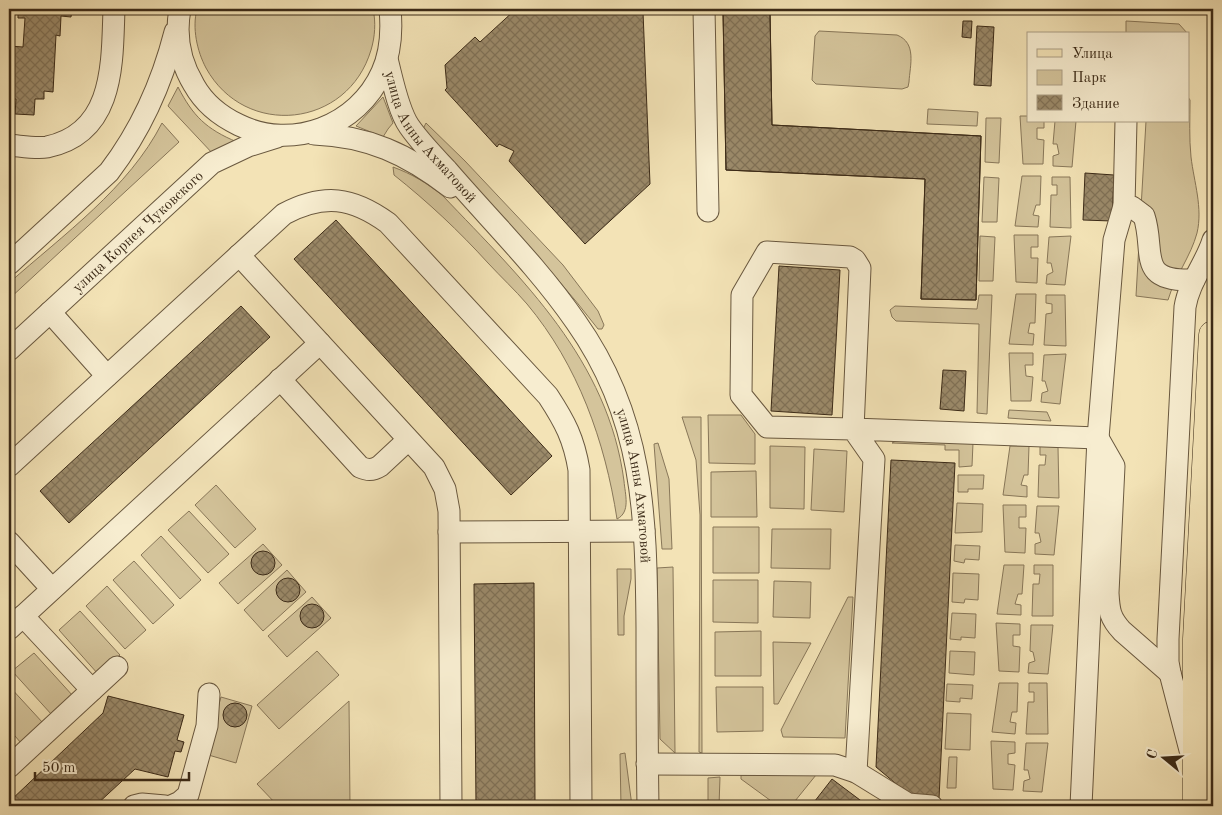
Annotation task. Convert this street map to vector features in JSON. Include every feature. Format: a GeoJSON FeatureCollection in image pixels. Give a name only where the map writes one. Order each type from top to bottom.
{"type":"FeatureCollection","features":[{"type":"Feature","properties":{"kind":"main road"},"geometry":{"type":"LineString","coordinates":[[1196,806],[1197,640],[1213,335]]}},
{"type":"Feature","properties":{"kind":"street"},"geometry":{"type":"LineString","coordinates":[[9,146],[46,147],[68,140],[86,127],[97,114],[104,101],[108,84],[112,54],[114,9]]}},
{"type":"Feature","properties":{"kind":"street","name":"улица Корнея Чуковского"},"geometry":{"type":"LineString","coordinates":[[9,350],[212,163],[248,146],[282,136],[307,133],[331,125],[352,112],[362,103],[377,83],[387,59],[391,34],[390,9]]}},
{"type":"Feature","properties":{"kind":"street"},"geometry":{"type":"LineString","coordinates":[[391,34],[404,9]]}},
{"type":"Feature","properties":{"kind":"street"},"geometry":{"type":"LineString","coordinates":[[704,9],[708,211]]}},
{"type":"Feature","properties":{"kind":"street","name":"улица Корнея Чуковского"},"geometry":{"type":"LineString","coordinates":[[179,13],[178,29],[181,54],[190,78],[204,99],[223,116],[245,128],[269,135],[282,136]]}},
{"type":"Feature","properties":{"kind":"street","name":"улица Корнея Чуковского"},"geometry":{"type":"LineString","coordinates":[[10,260],[109,172],[119,159],[139,127],[153,98],[170,53],[179,13]]}},
{"type":"Feature","properties":{"kind":"street","name":"улица Анны Ахматовой"},"geometry":{"type":"LineString","coordinates":[[387,59],[408,125],[556,293],[597,354],[611,380],[622,408],[631,436],[637,465],[644,531],[646,565],[648,806]]}},
{"type":"Feature","properties":{"kind":"street"},"geometry":{"type":"LineString","coordinates":[[1081,806],[1098,438],[1114,240],[1124,206],[1126,122]]}},
{"type":"Feature","properties":{"kind":"street","name":"улица Анны Ахматовой"},"geometry":{"type":"LineString","coordinates":[[307,133],[346,136],[388,149],[424,168],[482,211]]}},
{"type":"Feature","properties":{"kind":"street"},"geometry":{"type":"LineString","coordinates":[[9,466],[284,214],[301,205],[339,200],[372,211],[388,223],[548,396],[567,426],[576,452],[579,470],[581,806]]}},
{"type":"Feature","properties":{"kind":"street"},"geometry":{"type":"LineString","coordinates":[[1124,206],[1132,207],[1144,216],[1150,260],[1156,270],[1171,279],[1194,280]]}},
{"type":"Feature","properties":{"kind":"street"},"geometry":{"type":"LineString","coordinates":[[1196,806],[1190,748],[1168,662],[1168,639],[1185,307],[1187,296],[1213,240]]}},
{"type":"Feature","properties":{"kind":"street"},"geometry":{"type":"LineString","coordinates":[[856,772],[874,459],[853,429],[860,268],[850,256],[768,252],[742,295],[741,395],[767,427],[853,429],[1098,438]]}},
{"type":"Feature","properties":{"kind":"street"},"geometry":{"type":"LineString","coordinates":[[239,255],[434,467],[448,498],[451,806]]}},
{"type":"Feature","properties":{"kind":"street"},"geometry":{"type":"LineString","coordinates":[[50,312],[108,376]]}},
{"type":"Feature","properties":{"kind":"street"},"geometry":{"type":"LineString","coordinates":[[92,690],[16,622],[320,343]]}},
{"type":"Feature","properties":{"kind":"street"},"geometry":{"type":"LineString","coordinates":[[280,380],[360,467],[366,470],[375,469],[380,466],[408,440]]}},
{"type":"Feature","properties":{"kind":"street"},"geometry":{"type":"LineString","coordinates":[[1098,438],[1114,466],[1108,593],[1109,610],[1115,624],[1170,673]]}},
{"type":"Feature","properties":{"kind":"street"},"geometry":{"type":"LineString","coordinates":[[449,532],[644,531]]}},
{"type":"Feature","properties":{"kind":"street"},"geometry":{"type":"LineString","coordinates":[[9,542],[52,589]]}},
{"type":"Feature","properties":{"kind":"street"},"geometry":{"type":"LineString","coordinates":[[9,767],[117,667]]}},
{"type":"Feature","properties":{"kind":"street"},"geometry":{"type":"LineString","coordinates":[[171,806],[180,802],[188,795],[207,726],[209,694]]}},
{"type":"Feature","properties":{"kind":"street"},"geometry":{"type":"LineString","coordinates":[[648,764],[836,765],[856,772],[908,804],[932,806]]}},
{"type":"Feature","properties":{"kind":"street"},"geometry":{"type":"LineString","coordinates":[[134,806],[142,804],[166,806]]}},
{"type":"Feature","properties":{"kind":"green space"},"geometry":{"type":"Polygon","coordinates":[[[197,9],[373,9],[375,24],[371,50],[359,76],[341,96],[319,109],[294,115],[269,114],[245,106],[223,91],[206,68],[196,39],[197,9]]]}},
{"type":"Feature","properties":{"kind":"green space"},"geometry":{"type":"Polygon","coordinates":[[[1126,21],[1179,24],[1186,32],[1126,32],[1126,21]]]}},
{"type":"Feature","properties":{"kind":"green space"},"geometry":{"type":"Polygon","coordinates":[[[819,31],[897,35],[907,43],[910,49],[908,87],[902,89],[816,84],[812,80],[815,36],[819,31]]]}},
{"type":"Feature","properties":{"kind":"green space"},"geometry":{"type":"Polygon","coordinates":[[[178,87],[195,114],[209,127],[237,142],[214,155],[168,106],[178,87]]]}},
{"type":"Feature","properties":{"kind":"green space"},"geometry":{"type":"Polygon","coordinates":[[[383,97],[393,123],[383,137],[356,126],[383,97]]]}},
{"type":"Feature","properties":{"kind":"green space"},"geometry":{"type":"Polygon","coordinates":[[[928,109],[978,112],[977,126],[927,124],[928,109]]]}},
{"type":"Feature","properties":{"kind":"green space"},"geometry":{"type":"Polygon","coordinates":[[[1020,116],[1027,116],[1027,122],[1044,122],[1044,128],[1037,128],[1037,139],[1044,140],[1043,164],[1023,164],[1020,116]]]}},
{"type":"Feature","properties":{"kind":"green space"},"geometry":{"type":"Polygon","coordinates":[[[986,118],[1001,118],[999,163],[985,162],[986,118]]]}},
{"type":"Feature","properties":{"kind":"green space"},"geometry":{"type":"Polygon","coordinates":[[[1055,122],[1076,122],[1072,167],[1053,166],[1053,156],[1059,154],[1057,144],[1053,144],[1055,122]]]}},
{"type":"Feature","properties":{"kind":"green space"},"geometry":{"type":"Polygon","coordinates":[[[1146,122],[1190,122],[1191,157],[1199,205],[1197,233],[1168,300],[1136,296],[1146,122]]]}},
{"type":"Feature","properties":{"kind":"green space"},"geometry":{"type":"Polygon","coordinates":[[[162,123],[179,142],[9,299],[9,283],[113,190],[132,169],[162,123]]]}},
{"type":"Feature","properties":{"kind":"green space"},"geometry":{"type":"Polygon","coordinates":[[[426,123],[465,161],[563,265],[598,311],[604,325],[602,329],[598,329],[534,253],[422,131],[426,123]]]}},
{"type":"Feature","properties":{"kind":"green space"},"geometry":{"type":"Polygon","coordinates":[[[393,167],[419,179],[443,196],[531,291],[581,360],[600,397],[615,437],[624,481],[626,502],[624,512],[617,519],[612,490],[597,433],[575,378],[561,352],[527,304],[454,228],[394,175],[393,167]]]}},
{"type":"Feature","properties":{"kind":"green space"},"geometry":{"type":"Polygon","coordinates":[[[1022,176],[1041,176],[1040,205],[1036,205],[1033,215],[1039,216],[1038,227],[1015,226],[1022,176]]]}},
{"type":"Feature","properties":{"kind":"green space"},"geometry":{"type":"Polygon","coordinates":[[[984,177],[999,178],[997,222],[982,222],[984,177]]]}},
{"type":"Feature","properties":{"kind":"green space"},"geometry":{"type":"Polygon","coordinates":[[[1052,177],[1070,177],[1071,228],[1050,227],[1051,195],[1057,195],[1057,185],[1052,185],[1052,177]]]}},
{"type":"Feature","properties":{"kind":"green space"},"geometry":{"type":"Polygon","coordinates":[[[1014,235],[1038,235],[1038,247],[1031,247],[1031,258],[1038,258],[1037,283],[1016,282],[1014,235]]]}},
{"type":"Feature","properties":{"kind":"green space"},"geometry":{"type":"Polygon","coordinates":[[[980,236],[995,237],[993,281],[979,281],[980,236]]]}},
{"type":"Feature","properties":{"kind":"green space"},"geometry":{"type":"Polygon","coordinates":[[[1071,236],[1065,285],[1046,284],[1047,275],[1053,272],[1051,263],[1047,263],[1049,237],[1071,236]]]}},
{"type":"Feature","properties":{"kind":"green space"},"geometry":{"type":"Polygon","coordinates":[[[1016,294],[1036,294],[1035,323],[1030,323],[1028,333],[1034,334],[1033,345],[1009,344],[1016,294]]]}},
{"type":"Feature","properties":{"kind":"green space"},"geometry":{"type":"Polygon","coordinates":[[[979,295],[992,295],[987,414],[977,413],[979,324],[896,321],[892,317],[890,310],[895,306],[977,309],[979,295]]]}},
{"type":"Feature","properties":{"kind":"green space"},"geometry":{"type":"Polygon","coordinates":[[[1046,295],[1065,295],[1066,346],[1044,345],[1046,314],[1052,313],[1052,304],[1046,303],[1046,295]]]}},
{"type":"Feature","properties":{"kind":"green space"},"geometry":{"type":"Polygon","coordinates":[[[1009,353],[1033,353],[1033,365],[1025,365],[1026,376],[1033,377],[1031,401],[1011,401],[1009,353]]]}},
{"type":"Feature","properties":{"kind":"green space"},"geometry":{"type":"Polygon","coordinates":[[[1066,354],[1060,404],[1041,402],[1042,393],[1048,391],[1045,381],[1042,381],[1044,355],[1066,354]]]}},
{"type":"Feature","properties":{"kind":"green space"},"geometry":{"type":"Polygon","coordinates":[[[1009,410],[1047,412],[1051,421],[1008,418],[1009,410]]]}},
{"type":"Feature","properties":{"kind":"green space"},"geometry":{"type":"Polygon","coordinates":[[[708,415],[741,415],[755,434],[755,464],[709,463],[708,415]]]}},
{"type":"Feature","properties":{"kind":"green space"},"geometry":{"type":"Polygon","coordinates":[[[682,417],[701,417],[702,753],[699,752],[700,515],[696,460],[682,417]]]}},
{"type":"Feature","properties":{"kind":"green space"},"geometry":{"type":"Polygon","coordinates":[[[896,441],[973,443],[972,466],[959,467],[959,450],[945,450],[945,445],[892,443],[896,441]]]}},
{"type":"Feature","properties":{"kind":"green space"},"geometry":{"type":"Polygon","coordinates":[[[658,443],[669,479],[672,549],[662,549],[654,444],[658,443]]]}},
{"type":"Feature","properties":{"kind":"green space"},"geometry":{"type":"Polygon","coordinates":[[[770,446],[805,447],[804,509],[770,508],[770,446]]]}},
{"type":"Feature","properties":{"kind":"green space"},"geometry":{"type":"Polygon","coordinates":[[[1010,446],[1029,446],[1028,475],[1024,475],[1021,485],[1027,486],[1027,497],[1003,495],[1010,446]]]}},
{"type":"Feature","properties":{"kind":"green space"},"geometry":{"type":"Polygon","coordinates":[[[1040,446],[1058,447],[1059,498],[1038,497],[1039,465],[1045,465],[1046,455],[1040,455],[1040,446]]]}},
{"type":"Feature","properties":{"kind":"green space"},"geometry":{"type":"Polygon","coordinates":[[[814,449],[847,451],[844,512],[811,510],[814,449]]]}},
{"type":"Feature","properties":{"kind":"green space"},"geometry":{"type":"Polygon","coordinates":[[[756,471],[757,517],[711,517],[711,472],[756,471]]]}},
{"type":"Feature","properties":{"kind":"green space"},"geometry":{"type":"Polygon","coordinates":[[[958,475],[984,475],[983,489],[968,489],[968,492],[958,492],[958,475]]]}},
{"type":"Feature","properties":{"kind":"green space"},"geometry":{"type":"Polygon","coordinates":[[[216,485],[256,529],[235,548],[195,505],[216,485]]]}},
{"type":"Feature","properties":{"kind":"green space"},"geometry":{"type":"Polygon","coordinates":[[[957,503],[983,504],[982,532],[955,533],[957,503]]]}},
{"type":"Feature","properties":{"kind":"green space"},"geometry":{"type":"Polygon","coordinates":[[[1003,505],[1026,505],[1026,517],[1019,517],[1019,528],[1026,528],[1025,553],[1005,552],[1003,505]]]}},
{"type":"Feature","properties":{"kind":"green space"},"geometry":{"type":"Polygon","coordinates":[[[1037,506],[1059,506],[1054,555],[1035,554],[1035,544],[1041,542],[1039,533],[1035,533],[1037,506]]]}},
{"type":"Feature","properties":{"kind":"green space"},"geometry":{"type":"Polygon","coordinates":[[[189,511],[229,554],[208,573],[168,530],[189,511]]]}},
{"type":"Feature","properties":{"kind":"green space"},"geometry":{"type":"Polygon","coordinates":[[[713,527],[759,527],[759,573],[713,573],[713,527]]]}},
{"type":"Feature","properties":{"kind":"green space"},"geometry":{"type":"Polygon","coordinates":[[[772,529],[831,529],[830,569],[771,568],[772,529]]]}},
{"type":"Feature","properties":{"kind":"green space"},"geometry":{"type":"Polygon","coordinates":[[[161,536],[201,580],[180,599],[141,555],[161,536]]]}},
{"type":"Feature","properties":{"kind":"green space"},"geometry":{"type":"Polygon","coordinates":[[[263,544],[282,565],[238,604],[219,583],[263,544]]]}},
{"type":"Feature","properties":{"kind":"green space"},"geometry":{"type":"Polygon","coordinates":[[[955,545],[980,546],[979,560],[965,559],[964,563],[954,561],[955,545]]]}},
{"type":"Feature","properties":{"kind":"green space"},"geometry":{"type":"Polygon","coordinates":[[[134,561],[174,605],[153,624],[113,580],[134,561]]]}},
{"type":"Feature","properties":{"kind":"green space"},"geometry":{"type":"Polygon","coordinates":[[[1004,565],[1024,565],[1022,594],[1018,594],[1015,604],[1021,605],[1021,615],[997,614],[1004,565]]]}},
{"type":"Feature","properties":{"kind":"green space"},"geometry":{"type":"Polygon","coordinates":[[[1034,565],[1053,565],[1053,616],[1032,616],[1033,584],[1039,584],[1040,574],[1034,574],[1034,565]]]}},
{"type":"Feature","properties":{"kind":"green space"},"geometry":{"type":"Polygon","coordinates":[[[673,567],[675,753],[660,739],[657,568],[673,567]]]}},
{"type":"Feature","properties":{"kind":"green space"},"geometry":{"type":"Polygon","coordinates":[[[617,569],[631,569],[624,616],[624,635],[618,635],[617,569]]]}},
{"type":"Feature","properties":{"kind":"green space"},"geometry":{"type":"Polygon","coordinates":[[[287,570],[306,592],[263,631],[244,610],[287,570]]]}},
{"type":"Feature","properties":{"kind":"green space"},"geometry":{"type":"Polygon","coordinates":[[[953,573],[979,574],[978,600],[965,599],[964,603],[952,602],[953,573]]]}},
{"type":"Feature","properties":{"kind":"green space"},"geometry":{"type":"Polygon","coordinates":[[[713,580],[758,580],[758,623],[713,622],[713,580]]]}},
{"type":"Feature","properties":{"kind":"green space"},"geometry":{"type":"Polygon","coordinates":[[[774,581],[811,582],[810,618],[773,617],[774,581]]]}},
{"type":"Feature","properties":{"kind":"green space"},"geometry":{"type":"Polygon","coordinates":[[[107,586],[146,630],[125,649],[86,606],[107,586]]]}},
{"type":"Feature","properties":{"kind":"green space"},"geometry":{"type":"Polygon","coordinates":[[[312,597],[331,618],[287,657],[268,636],[312,597]]]}},
{"type":"Feature","properties":{"kind":"green space"},"geometry":{"type":"Polygon","coordinates":[[[848,597],[853,597],[845,738],[783,737],[781,730],[848,597]]]}},
{"type":"Feature","properties":{"kind":"green space"},"geometry":{"type":"Polygon","coordinates":[[[80,611],[120,655],[98,674],[59,630],[80,611]]]}},
{"type":"Feature","properties":{"kind":"green space"},"geometry":{"type":"Polygon","coordinates":[[[952,613],[976,614],[975,638],[961,637],[961,640],[950,639],[952,613]]]}},
{"type":"Feature","properties":{"kind":"green space"},"geometry":{"type":"Polygon","coordinates":[[[996,623],[1020,624],[1020,635],[1013,635],[1013,646],[1020,647],[1019,672],[999,671],[996,623]]]}},
{"type":"Feature","properties":{"kind":"green space"},"geometry":{"type":"Polygon","coordinates":[[[1031,625],[1053,625],[1048,674],[1028,673],[1029,663],[1035,661],[1033,652],[1030,651],[1031,625]]]}},
{"type":"Feature","properties":{"kind":"green space"},"geometry":{"type":"Polygon","coordinates":[[[761,631],[761,676],[715,676],[715,632],[761,631]]]}},
{"type":"Feature","properties":{"kind":"green space"},"geometry":{"type":"Polygon","coordinates":[[[773,642],[811,643],[778,704],[774,704],[773,642]]]}},
{"type":"Feature","properties":{"kind":"green space"},"geometry":{"type":"Polygon","coordinates":[[[317,651],[339,675],[279,729],[257,705],[317,651]]]}},
{"type":"Feature","properties":{"kind":"green space"},"geometry":{"type":"Polygon","coordinates":[[[950,651],[975,652],[974,675],[949,673],[950,651]]]}},
{"type":"Feature","properties":{"kind":"green space"},"geometry":{"type":"Polygon","coordinates":[[[34,653],[73,696],[52,715],[12,671],[34,653]]]}},
{"type":"Feature","properties":{"kind":"green space"},"geometry":{"type":"Polygon","coordinates":[[[999,683],[1018,683],[1017,712],[1012,712],[1010,722],[1016,723],[1015,734],[992,732],[999,683]]]}},
{"type":"Feature","properties":{"kind":"green space"},"geometry":{"type":"Polygon","coordinates":[[[1029,683],[1047,683],[1048,734],[1026,734],[1028,702],[1034,702],[1034,692],[1029,692],[1029,683]]]}},
{"type":"Feature","properties":{"kind":"green space"},"geometry":{"type":"Polygon","coordinates":[[[947,684],[973,685],[972,699],[960,698],[960,702],[946,701],[947,684]]]}},
{"type":"Feature","properties":{"kind":"green space"},"geometry":{"type":"Polygon","coordinates":[[[9,686],[43,723],[21,743],[9,729],[9,686]]]}},
{"type":"Feature","properties":{"kind":"green space"},"geometry":{"type":"Polygon","coordinates":[[[716,687],[763,687],[763,731],[717,732],[716,687]]]}},
{"type":"Feature","properties":{"kind":"green space"},"geometry":{"type":"Polygon","coordinates":[[[221,697],[252,706],[236,763],[205,754],[221,697]]]}},
{"type":"Feature","properties":{"kind":"green space"},"geometry":{"type":"Polygon","coordinates":[[[349,701],[350,806],[278,806],[257,784],[349,701]]]}},
{"type":"Feature","properties":{"kind":"green space"},"geometry":{"type":"Polygon","coordinates":[[[947,713],[971,714],[970,750],[945,749],[947,713]]]}},
{"type":"Feature","properties":{"kind":"green space"},"geometry":{"type":"Polygon","coordinates":[[[991,741],[1015,742],[1015,753],[1008,754],[1008,764],[1015,765],[1013,790],[993,789],[991,741]]]}},
{"type":"Feature","properties":{"kind":"green space"},"geometry":{"type":"Polygon","coordinates":[[[1026,743],[1048,743],[1042,792],[1023,791],[1024,781],[1030,779],[1028,770],[1024,770],[1026,743]]]}},
{"type":"Feature","properties":{"kind":"green space"},"geometry":{"type":"Polygon","coordinates":[[[625,753],[632,806],[621,806],[620,754],[625,753]]]}},
{"type":"Feature","properties":{"kind":"green space"},"geometry":{"type":"Polygon","coordinates":[[[949,757],[957,757],[956,788],[947,788],[949,757]]]}},
{"type":"Feature","properties":{"kind":"green space"},"geometry":{"type":"Polygon","coordinates":[[[741,775],[816,775],[791,806],[778,806],[741,779],[741,775]]]}},
{"type":"Feature","properties":{"kind":"green space"},"geometry":{"type":"Polygon","coordinates":[[[720,777],[719,806],[708,806],[708,778],[720,777]]]}},
{"type":"Feature","properties":{"kind":"building"},"geometry":{"type":"Polygon","coordinates":[[[18,9],[72,9],[71,17],[61,16],[60,36],[56,35],[53,92],[44,91],[44,99],[35,99],[34,115],[15,114],[16,99],[9,99],[9,46],[23,47],[25,18],[18,18],[18,9]]]}},
{"type":"Feature","properties":{"kind":"building"},"geometry":{"type":"Polygon","coordinates":[[[516,9],[636,9],[643,12],[650,184],[585,244],[509,161],[514,151],[499,144],[497,147],[445,90],[447,88],[445,65],[475,37],[480,42],[516,9]]]}},
{"type":"Feature","properties":{"kind":"building"},"geometry":{"type":"Polygon","coordinates":[[[723,9],[770,9],[772,125],[981,136],[976,300],[921,299],[925,179],[726,170],[723,9]]]}},
{"type":"Feature","properties":{"kind":"building"},"geometry":{"type":"Polygon","coordinates":[[[723,9],[770,9],[770,14],[723,14],[723,9]]]}},
{"type":"Feature","properties":{"kind":"building"},"geometry":{"type":"Polygon","coordinates":[[[723,14],[770,14],[772,125],[981,136],[976,300],[921,299],[925,179],[726,170],[723,14]]]}},
{"type":"Feature","properties":{"kind":"building"},"geometry":{"type":"Polygon","coordinates":[[[963,21],[972,21],[971,38],[962,37],[963,21]]]}},
{"type":"Feature","properties":{"kind":"building"},"geometry":{"type":"Polygon","coordinates":[[[977,26],[994,27],[991,86],[974,85],[977,26]]]}},
{"type":"Feature","properties":{"kind":"building"},"geometry":{"type":"Polygon","coordinates":[[[1085,173],[1114,175],[1112,221],[1083,220],[1085,173]]]}},
{"type":"Feature","properties":{"kind":"building"},"geometry":{"type":"Polygon","coordinates":[[[336,220],[552,456],[511,495],[294,259],[336,220]]]}},
{"type":"Feature","properties":{"kind":"building"},"geometry":{"type":"Polygon","coordinates":[[[779,266],[840,270],[832,415],[771,411],[779,266]]]}},
{"type":"Feature","properties":{"kind":"building"},"geometry":{"type":"Polygon","coordinates":[[[241,306],[270,337],[69,523],[40,491],[241,306]]]}},
{"type":"Feature","properties":{"kind":"building"},"geometry":{"type":"Polygon","coordinates":[[[943,370],[966,371],[964,411],[940,409],[943,370]]]}},
{"type":"Feature","properties":{"kind":"building"},"geometry":{"type":"Polygon","coordinates":[[[891,460],[955,463],[939,799],[913,798],[876,767],[891,460]]]}},
{"type":"Feature","properties":{"kind":"building"},"geometry":{"type":"Polygon","coordinates":[[[263,551],[268,552],[274,558],[274,568],[268,574],[263,575],[258,574],[252,568],[251,563],[252,558],[258,552],[263,551]]]}},
{"type":"Feature","properties":{"kind":"building"},"geometry":{"type":"Polygon","coordinates":[[[288,578],[293,579],[299,585],[299,595],[293,601],[288,602],[283,601],[277,595],[276,590],[277,585],[283,579],[288,578]]]}},
{"type":"Feature","properties":{"kind":"building"},"geometry":{"type":"Polygon","coordinates":[[[534,583],[535,806],[476,806],[474,584],[534,583]]]}},
{"type":"Feature","properties":{"kind":"building"},"geometry":{"type":"Polygon","coordinates":[[[312,604],[317,605],[323,611],[323,621],[317,627],[312,628],[307,627],[301,621],[300,616],[301,611],[307,605],[312,604]]]}},
{"type":"Feature","properties":{"kind":"building"},"geometry":{"type":"Polygon","coordinates":[[[108,696],[184,715],[177,740],[184,742],[181,752],[175,751],[168,777],[135,769],[95,806],[9,806],[9,802],[103,713],[108,696]]]}},
{"type":"Feature","properties":{"kind":"building"},"geometry":{"type":"Polygon","coordinates":[[[235,703],[240,704],[246,710],[246,720],[240,726],[235,727],[230,726],[224,720],[223,715],[224,710],[230,704],[235,703]]]}},
{"type":"Feature","properties":{"kind":"building"},"geometry":{"type":"Polygon","coordinates":[[[832,779],[868,806],[811,806],[832,779]]]}}]}
